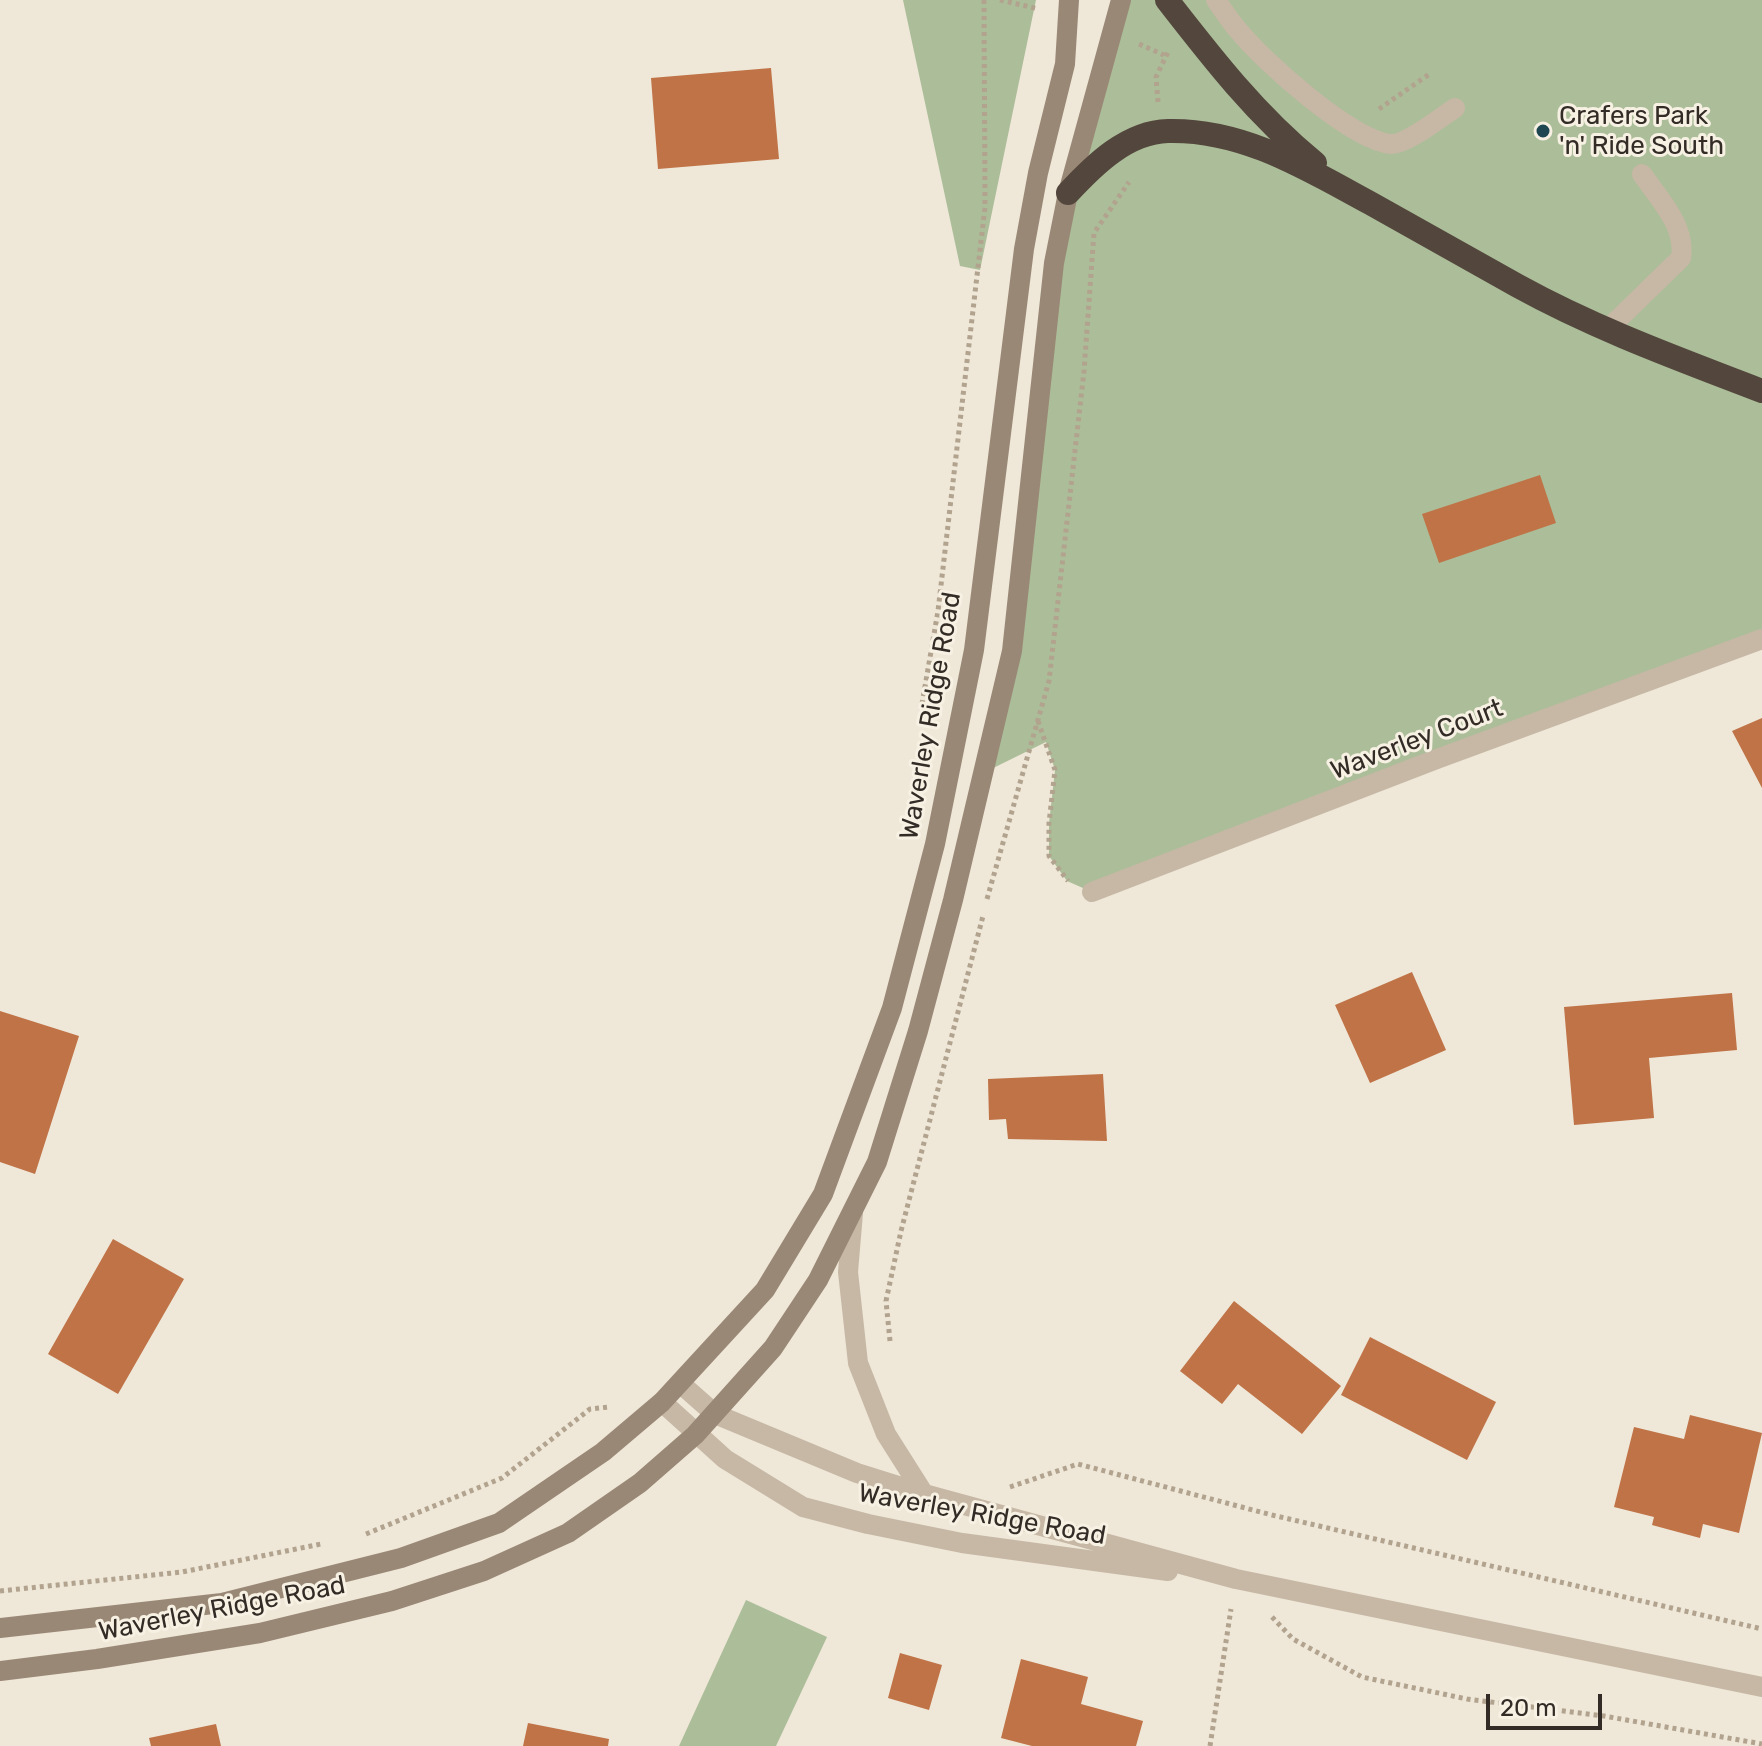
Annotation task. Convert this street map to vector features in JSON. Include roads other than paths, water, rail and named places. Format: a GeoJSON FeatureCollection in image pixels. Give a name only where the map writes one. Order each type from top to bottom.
{"type":"FeatureCollection","features":[{"type":"Feature","properties":{"kind":"highway"},"geometry":{"type":"LineString","coordinates":[[1167,0],[1265,117],[1291,143],[1365,200]]}},
{"type":"Feature","properties":{"kind":"highway"},"geometry":{"type":"LineString","coordinates":[[1068,193],[1097,164],[1124,145],[1148,134],[1182,131],[1250,144],[1305,168],[1606,331],[1762,391]]}},
{"type":"Feature","properties":{"kind":"main road","name":"Waverley Ridge Road"},"geometry":{"type":"LineString","coordinates":[[0,1628],[222,1603],[401,1558],[499,1523],[603,1452],[662,1402],[765,1290],[823,1194],[892,1008],[935,844],[974,650],[1024,249],[1038,173],[1065,64],[1069,0]]}},
{"type":"Feature","properties":{"kind":"main road","name":"Waverley Ridge Road"},"geometry":{"type":"LineString","coordinates":[[0,1671],[260,1633],[392,1601],[484,1571],[568,1533],[640,1483],[695,1435],[773,1348],[818,1280],[877,1162],[918,1031],[1012,651],[1054,263],[1068,193],[1121,0]]}},
{"type":"Feature","properties":{"kind":"street"},"geometry":{"type":"LineString","coordinates":[[1216,0],[1239,32],[1309,98],[1367,137],[1393,145],[1455,108]]}},
{"type":"Feature","properties":{"kind":"street"},"geometry":{"type":"LineString","coordinates":[[1606,331],[1681,258],[1683,243],[1672,217],[1642,174]]}},
{"type":"Feature","properties":{"kind":"street","name":"Waverley Court"},"geometry":{"type":"LineString","coordinates":[[1092,892],[1762,639]]}},
{"type":"Feature","properties":{"kind":"street","name":"Waverley Ridge Road"},"geometry":{"type":"LineString","coordinates":[[853,1213],[848,1272],[858,1363],[886,1434],[924,1494]]}},
{"type":"Feature","properties":{"kind":"street","name":"Waverley Ridge Road"},"geometry":{"type":"LineString","coordinates":[[681,1384],[715,1414],[857,1473],[924,1494],[1236,1579],[1762,1687]]}},
{"type":"Feature","properties":{"kind":"street","name":"Waverley Ridge Road"},"geometry":{"type":"LineString","coordinates":[[662,1402],[725,1459],[803,1507],[855,1521],[1025,1554],[1236,1579]]}},
{"type":"Feature","properties":{"kind":"place","name":"Crafers Park 'n' Ride South"},"geometry":{"type":"Point","coordinates":[1543,131]}}]}
